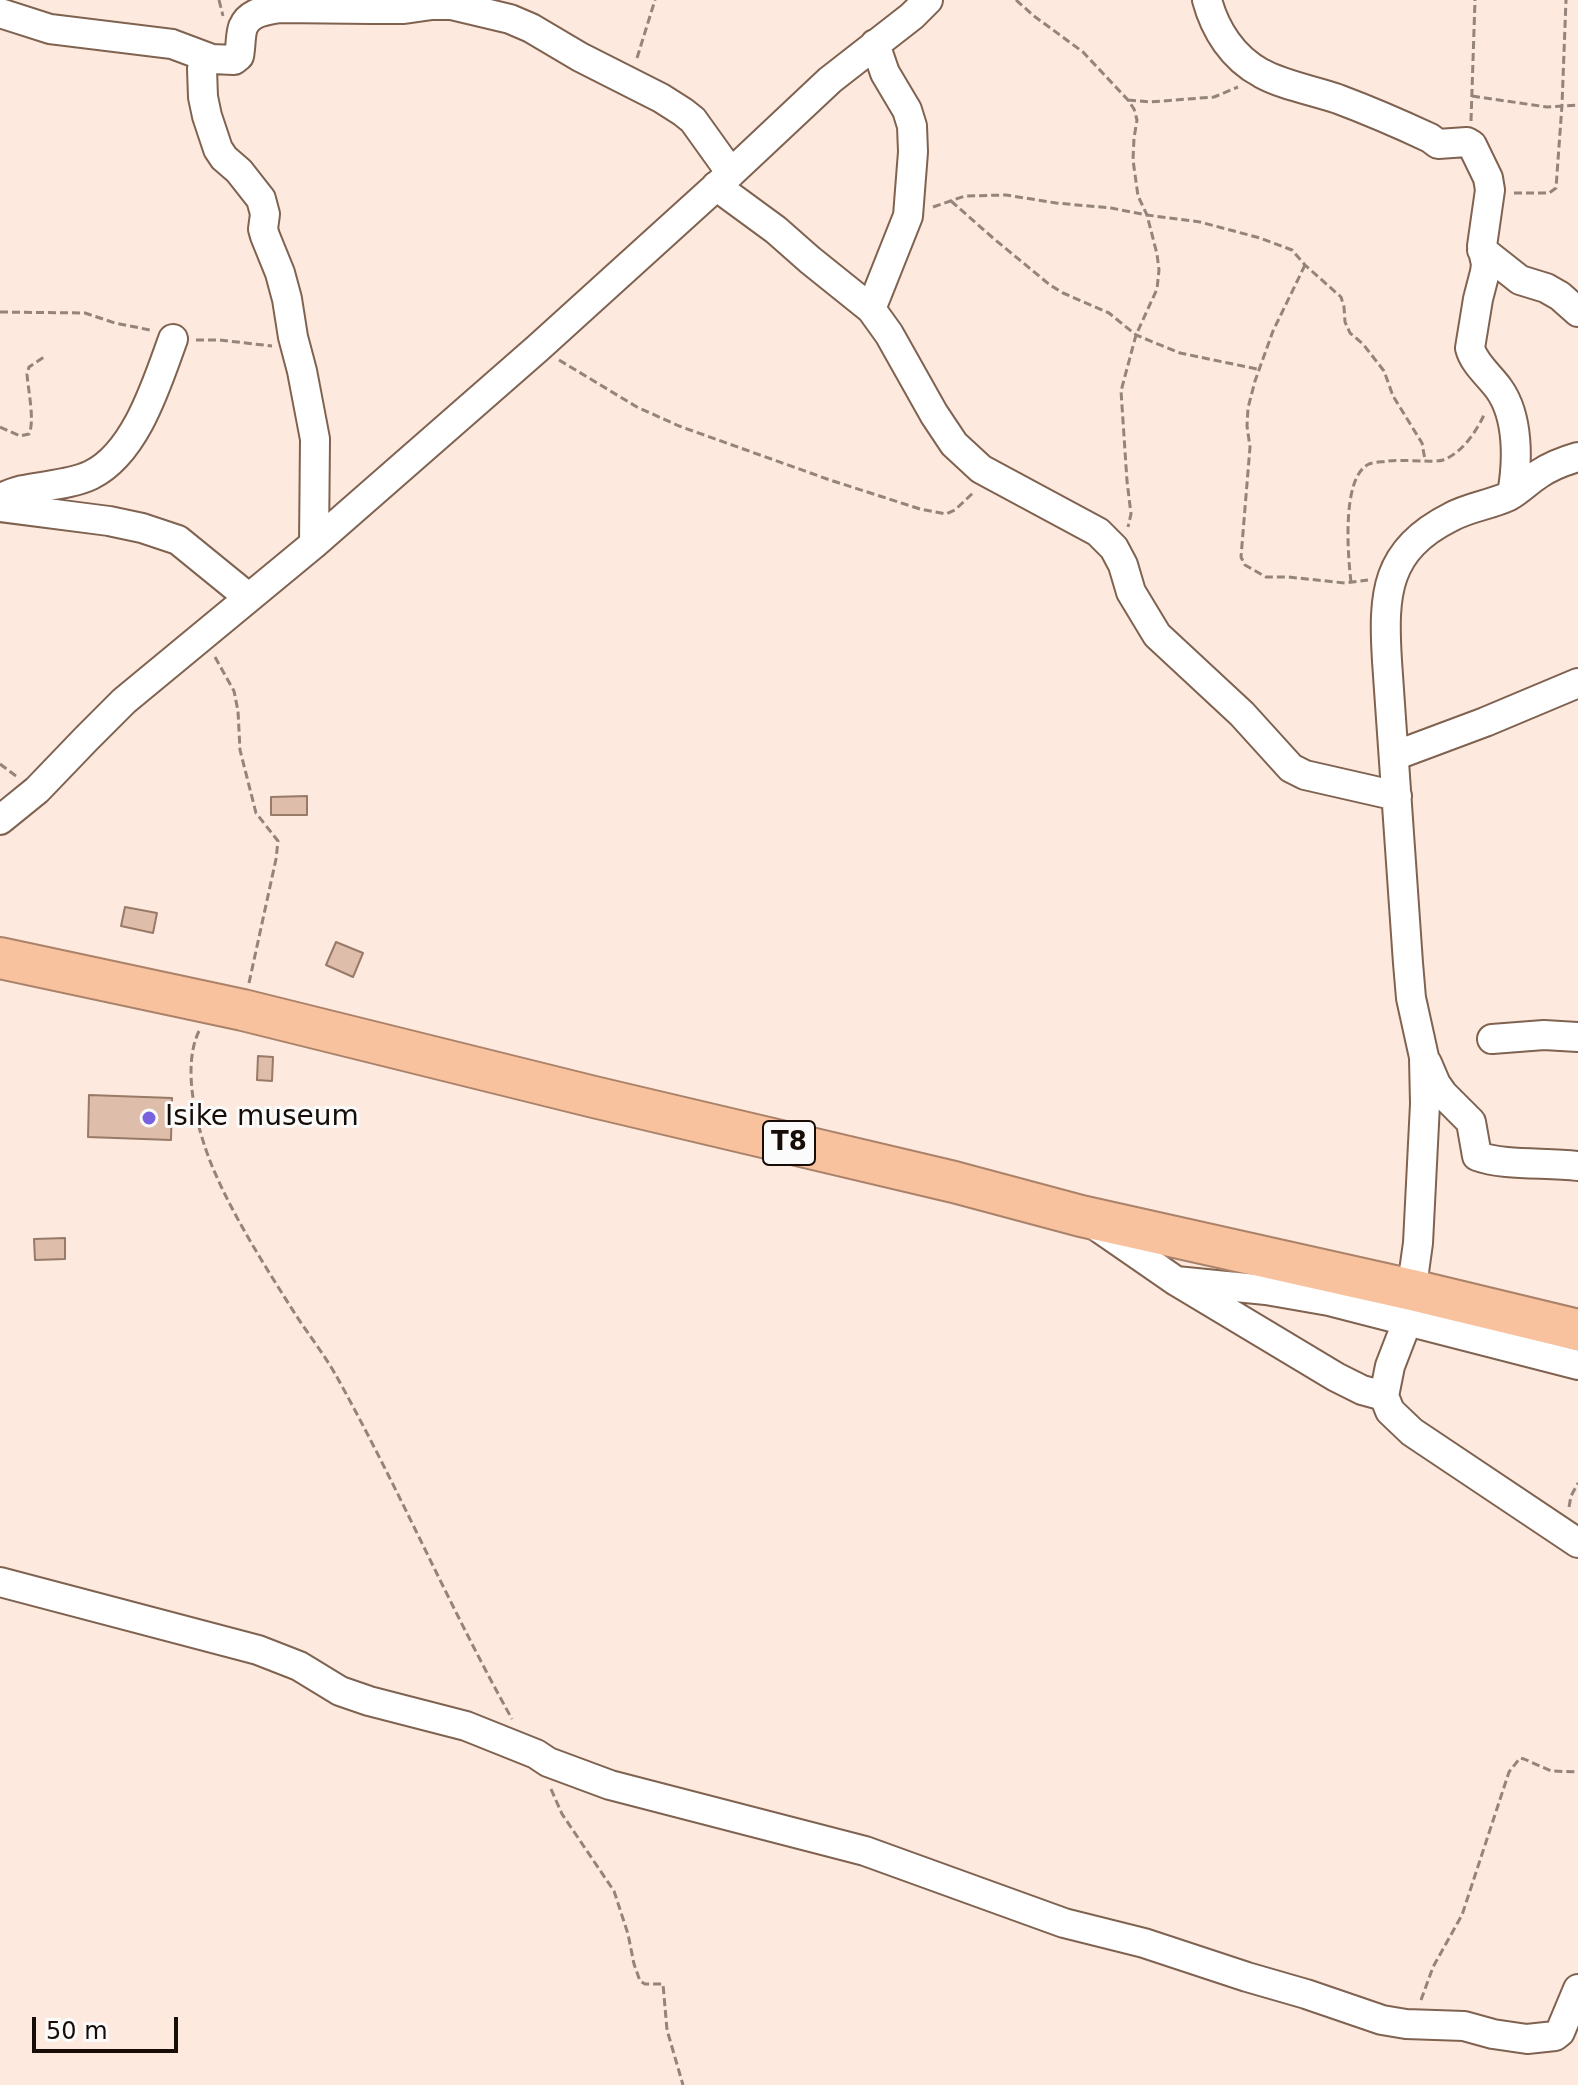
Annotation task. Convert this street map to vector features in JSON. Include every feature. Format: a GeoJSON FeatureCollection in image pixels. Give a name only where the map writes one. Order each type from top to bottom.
{"type":"FeatureCollection","features":[{"type":"Feature","properties":{"kind":"highway","name":"T8"},"geometry":{"type":"LineString","coordinates":[[0,958],[233,1008],[954,1182],[1410,1306],[1578,1330]]}},
{"type":"Feature","properties":{"kind":"street"},"geometry":{"type":"LineString","coordinates":[[0,820],[37,790],[124,701],[314,544],[538,348],[830,80],[928,0]]}},
{"type":"Feature","properties":{"kind":"street"},"geometry":{"type":"LineString","coordinates":[[1207,0],[1218,31],[1245,62],[1262,74],[1371,111],[1438,144],[1467,142],[1474,148],[1488,178],[1490,193],[1482,250],[1485,272],[1470,348],[1472,356],[1500,391],[1511,417],[1515,442],[1512,494]]}},
{"type":"Feature","properties":{"kind":"street"},"geometry":{"type":"LineString","coordinates":[[0,13],[50,29],[172,44],[204,57],[234,60],[239,56],[243,27],[260,12],[279,8],[404,9],[433,2],[510,19],[661,98],[693,120],[724,179],[776,230],[871,309],[954,444],[981,469],[1098,532],[1114,548],[1131,592],[1157,635],[1242,714],[1291,768],[1305,775],[1397,796]]}},
{"type":"Feature","properties":{"kind":"street"},"geometry":{"type":"LineString","coordinates":[[871,309],[908,216],[913,152],[912,126],[907,110],[885,73],[875,44]]}},
{"type":"Feature","properties":{"kind":"street"},"geometry":{"type":"LineString","coordinates":[[204,57],[203,106],[218,149],[249,183],[264,206],[263,229],[284,286],[315,439],[314,544]]}},
{"type":"Feature","properties":{"kind":"street"},"geometry":{"type":"LineString","coordinates":[[1482,250],[1520,280],[1546,288],[1578,312]]}},
{"type":"Feature","properties":{"kind":"street"},"geometry":{"type":"LineString","coordinates":[[0,498],[20,490],[61,484],[91,475],[107,463],[140,423],[173,339]]}},
{"type":"Feature","properties":{"kind":"street"},"geometry":{"type":"LineString","coordinates":[[1578,457],[1539,474],[1512,494],[1486,506],[1453,515],[1410,546],[1395,568],[1384,622],[1411,998],[1424,1057],[1425,1104],[1418,1243],[1410,1306],[1390,1366],[1384,1396],[1390,1411],[1412,1432],[1578,1543]]}},
{"type":"Feature","properties":{"kind":"street"},"geometry":{"type":"LineString","coordinates":[[0,507],[109,521],[178,540],[248,597]]}},
{"type":"Feature","properties":{"kind":"street"},"geometry":{"type":"LineString","coordinates":[[1394,756],[1578,683]]}},
{"type":"Feature","properties":{"kind":"street"},"geometry":{"type":"LineString","coordinates":[[1492,1039],[1544,1035],[1578,1037]]}},
{"type":"Feature","properties":{"kind":"street"},"geometry":{"type":"LineString","coordinates":[[1424,1057],[1436,1084],[1471,1122],[1477,1156],[1490,1161],[1578,1166]]}},
{"type":"Feature","properties":{"kind":"street"},"geometry":{"type":"LineString","coordinates":[[1081,1216],[1176,1281],[1336,1377],[1362,1390],[1384,1396]]}},
{"type":"Feature","properties":{"kind":"street"},"geometry":{"type":"LineString","coordinates":[[1176,1281],[1282,1292],[1329,1301],[1410,1306],[1578,1365]]}},
{"type":"Feature","properties":{"kind":"street"},"geometry":{"type":"LineString","coordinates":[[0,1582],[258,1650],[299,1666],[340,1691],[466,1726],[610,1785],[865,1851],[1064,1923],[1144,1943],[1382,2020],[1464,2026],[1527,2039],[1555,2036],[1564,2027],[1578,1989]]}},
{"type":"Feature","properties":{"kind":"path"},"geometry":{"type":"LineString","coordinates":[[629,83],[655,0]]}},
{"type":"Feature","properties":{"kind":"path"},"geometry":{"type":"LineString","coordinates":[[1016,0],[1083,52],[1128,100],[1137,120],[1133,160],[1138,196],[1147,215],[1159,270],[1157,289],[1136,335],[1121,391],[1131,514],[1130,523],[1114,548]]}},
{"type":"Feature","properties":{"kind":"path"},"geometry":{"type":"LineString","coordinates":[[1474,148],[1470,116],[1475,0]]}},
{"type":"Feature","properties":{"kind":"path"},"geometry":{"type":"LineString","coordinates":[[1490,193],[1549,193],[1556,188],[1566,0]]}},
{"type":"Feature","properties":{"kind":"path"},"geometry":{"type":"LineString","coordinates":[[1128,100],[1150,102],[1218,96],[1262,74]]}},
{"type":"Feature","properties":{"kind":"path"},"geometry":{"type":"LineString","coordinates":[[1472,96],[1547,107],[1578,105]]}},
{"type":"Feature","properties":{"kind":"path"},"geometry":{"type":"LineString","coordinates":[[908,216],[965,196],[995,194],[1200,222],[1292,250],[1341,297],[1350,333],[1384,371],[1393,396],[1422,443],[1425,460]]}},
{"type":"Feature","properties":{"kind":"path"},"geometry":{"type":"LineString","coordinates":[[951,201],[1050,285],[1109,313],[1136,335],[1180,353],[1258,369]]}},
{"type":"Feature","properties":{"kind":"path"},"geometry":{"type":"LineString","coordinates":[[1305,265],[1258,369],[1248,408],[1250,447],[1240,552],[1242,560],[1249,568],[1266,577],[1351,582],[1375,578],[1395,568]]}},
{"type":"Feature","properties":{"kind":"path"},"geometry":{"type":"LineString","coordinates":[[0,312],[85,313],[115,323],[140,326],[173,339],[296,348]]}},
{"type":"Feature","properties":{"kind":"path"},"geometry":{"type":"LineString","coordinates":[[538,348],[637,407],[679,426],[920,509],[946,514],[955,510],[990,474]]}},
{"type":"Feature","properties":{"kind":"path"},"geometry":{"type":"LineString","coordinates":[[0,427],[20,436],[29,434],[32,418],[27,374],[29,367],[44,357]]}},
{"type":"Feature","properties":{"kind":"path"},"geometry":{"type":"LineString","coordinates":[[1351,582],[1351,495],[1360,471],[1369,464],[1406,460],[1439,462],[1451,457],[1477,429],[1490,396],[1482,369]]}},
{"type":"Feature","properties":{"kind":"path"},"geometry":{"type":"LineString","coordinates":[[202,637],[234,691],[240,750],[256,813],[278,841],[276,859],[233,1008],[202,1026],[193,1044],[192,1090],[202,1138],[247,1235],[336,1375],[381,1457],[494,1686],[518,1729],[542,1758],[562,1814],[614,1891],[628,1934],[637,1977],[645,1984],[663,1984],[667,2030],[683,2085]]}},
{"type":"Feature","properties":{"kind":"path"},"geometry":{"type":"LineString","coordinates":[[1416,2024],[1422,1994],[1462,1915],[1495,1811],[1516,1761],[1524,1759],[1551,1771],[1578,1772]]}},
{"type":"Feature","properties":{"kind":"building"},"geometry":{"type":"Polygon","coordinates":[[[307,796],[307,815],[271,815],[271,797],[307,796]]]}},
{"type":"Feature","properties":{"kind":"building"},"geometry":{"type":"Polygon","coordinates":[[[125,907],[157,913],[153,933],[121,926],[125,907]]]}},
{"type":"Feature","properties":{"kind":"building"},"geometry":{"type":"Polygon","coordinates":[[[336,942],[363,953],[353,977],[326,965],[336,942]]]}},
{"type":"Feature","properties":{"kind":"building"},"geometry":{"type":"Polygon","coordinates":[[[258,1056],[273,1057],[272,1081],[257,1080],[258,1056]]]}},
{"type":"Feature","properties":{"kind":"building"},"geometry":{"type":"Polygon","coordinates":[[[89,1095],[172,1098],[171,1140],[88,1137],[89,1095]]]}},
{"type":"Feature","properties":{"kind":"building"},"geometry":{"type":"Polygon","coordinates":[[[65,1238],[65,1259],[35,1260],[34,1239],[65,1238]]]}},
{"type":"Feature","properties":{"kind":"place","name":"Isike museum"},"geometry":{"type":"Point","coordinates":[149,1118]}}]}
